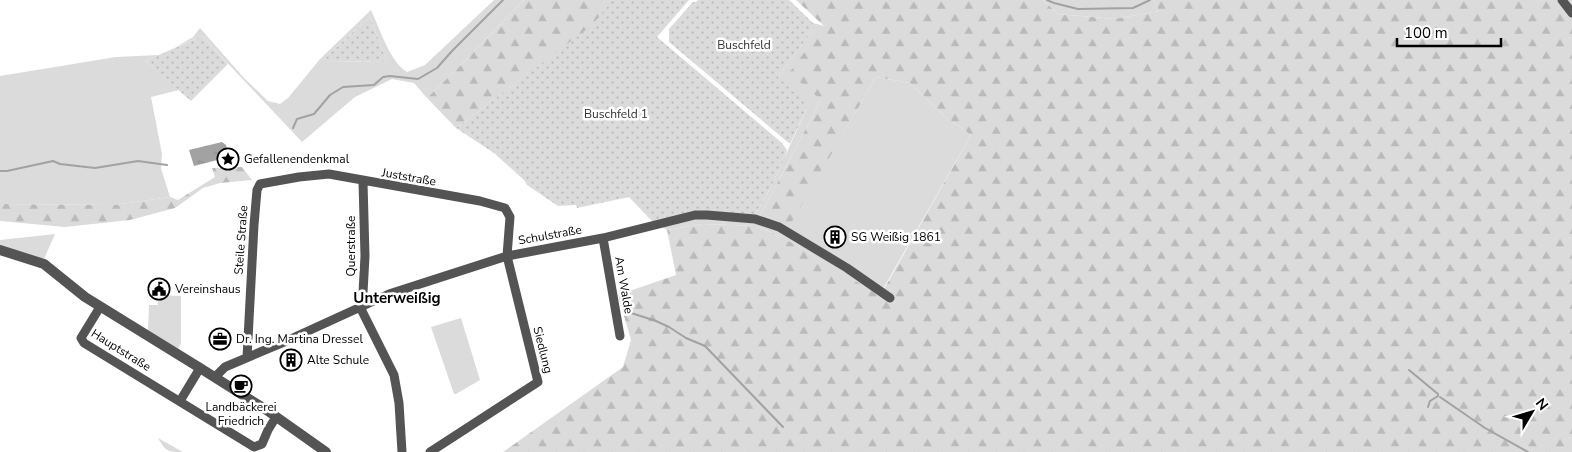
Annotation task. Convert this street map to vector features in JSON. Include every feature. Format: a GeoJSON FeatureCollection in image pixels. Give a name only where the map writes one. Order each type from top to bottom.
{"type":"FeatureCollection","features":[{"type":"Feature","properties":{"kind":"street"},"geometry":{"type":"LineString","coordinates":[[1562,0],[1572,13]]}},
{"type":"Feature","properties":{"kind":"street","name":"Juststraße"},"geometry":{"type":"LineString","coordinates":[[260,184],[324,174],[480,201],[505,208],[510,216],[507,256]]}},
{"type":"Feature","properties":{"kind":"street","name":"Querstraße"},"geometry":{"type":"LineString","coordinates":[[363,182],[365,256],[362,311],[394,375],[399,402],[402,452]]}},
{"type":"Feature","properties":{"kind":"street","name":"Steile Straße"},"geometry":{"type":"LineString","coordinates":[[247,358],[254,225],[257,190],[260,184]]}},
{"type":"Feature","properties":{"kind":"street","name":"Schulstraße"},"geometry":{"type":"LineString","coordinates":[[215,377],[225,367],[389,294],[507,256],[602,238],[695,215],[754,219],[779,227],[847,268],[890,298]]}},
{"type":"Feature","properties":{"kind":"street","name":"Am Walde"},"geometry":{"type":"LineString","coordinates":[[602,238],[620,336]]}},
{"type":"Feature","properties":{"kind":"street","name":"Hauptstraße"},"geometry":{"type":"LineString","coordinates":[[0,250],[44,264],[85,297],[215,377],[326,452]]}},
{"type":"Feature","properties":{"kind":"street","name":"Siedlung"},"geometry":{"type":"LineString","coordinates":[[430,452],[538,382],[507,256]]}},
{"type":"Feature","properties":{"kind":"street","name":"Hauptstraße"},"geometry":{"type":"LineString","coordinates":[[100,307],[80,338],[82,341],[254,447],[262,444],[276,417]]}},
{"type":"Feature","properties":{"kind":"street"},"geometry":{"type":"LineString","coordinates":[[180,401],[200,368]]}},
{"type":"Feature","properties":{"kind":"green space"},"geometry":{"type":"Polygon","coordinates":[[[494,0],[524,0],[427,98],[414,83],[392,79],[355,97],[302,142],[202,36],[176,47],[193,37],[200,28],[244,78],[268,101],[280,104],[288,98],[320,59],[371,10],[395,61],[407,72],[425,65],[494,0]],[[370,17],[329,54],[324,61],[387,62],[370,17]]]}},
{"type":"Feature","properties":{"kind":"green space"},"geometry":{"type":"Polygon","coordinates":[[[524,0],[613,0],[592,26],[456,128],[427,98],[524,0]]]}},
{"type":"Feature","properties":{"kind":"green space","name":"Buschfeld 1"},"geometry":{"type":"Polygon","coordinates":[[[613,0],[689,0],[657,37],[782,143],[787,150],[772,185],[755,215],[700,210],[653,222],[629,197],[577,208],[576,205],[558,206],[527,185],[524,180],[494,153],[456,128],[591,26],[613,0]]]}},
{"type":"Feature","properties":{"kind":"green space","name":"Buschfeld"},"geometry":{"type":"Polygon","coordinates":[[[698,0],[789,0],[813,23],[813,30],[778,77],[806,99],[807,108],[790,144],[669,42],[669,29],[693,2],[698,0]]]}},
{"type":"Feature","properties":{"kind":"green space"},"geometry":{"type":"Polygon","coordinates":[[[796,0],[1043,0],[1058,14],[1114,19],[1159,11],[1154,0],[1572,0],[1572,452],[503,452],[623,367],[631,340],[618,295],[676,275],[667,230],[703,224],[756,226],[782,237],[880,296],[971,135],[943,115],[910,83],[876,77],[789,227],[761,214],[821,100],[789,73],[824,26],[796,0]]]}},
{"type":"Feature","properties":{"kind":"green space"},"geometry":{"type":"Polygon","coordinates":[[[1043,0],[1154,0],[1159,11],[1114,19],[1058,14],[1043,0]]]}},
{"type":"Feature","properties":{"kind":"green space"},"geometry":{"type":"Polygon","coordinates":[[[370,17],[387,62],[323,61],[329,54],[370,17]]]}},
{"type":"Feature","properties":{"kind":"green space"},"geometry":{"type":"Polygon","coordinates":[[[813,23],[824,26],[821,100],[761,214],[789,226],[876,77],[910,83],[943,115],[971,135],[879,296],[782,237],[756,226],[703,224],[667,230],[653,222],[700,210],[755,215],[772,185],[807,108],[778,77],[813,30],[813,23]]]}},
{"type":"Feature","properties":{"kind":"green space"},"geometry":{"type":"Polygon","coordinates":[[[202,36],[228,64],[191,101],[145,61],[202,36]]]}},
{"type":"Feature","properties":{"kind":"green space"},"geometry":{"type":"Polygon","coordinates":[[[159,55],[145,61],[179,90],[151,97],[162,154],[161,168],[170,197],[114,205],[0,204],[0,76],[116,57],[159,55]]]}},
{"type":"Feature","properties":{"kind":"green space"},"geometry":{"type":"Polygon","coordinates":[[[242,167],[252,180],[220,183],[203,188],[175,208],[130,220],[65,227],[0,221],[0,204],[114,205],[170,197],[178,200],[215,177],[212,168],[242,167]]]}},
{"type":"Feature","properties":{"kind":"green space"},"geometry":{"type":"Polygon","coordinates":[[[55,234],[44,259],[0,246],[0,240],[55,234]]]}},
{"type":"Feature","properties":{"kind":"green space"},"geometry":{"type":"Polygon","coordinates":[[[158,295],[181,296],[181,343],[178,349],[148,330],[149,305],[158,305],[158,295]]]}},
{"type":"Feature","properties":{"kind":"green space"},"geometry":{"type":"Polygon","coordinates":[[[461,318],[480,380],[454,394],[431,327],[461,318]]]}},
{"type":"Feature","properties":{"kind":"green space"},"geometry":{"type":"Polygon","coordinates":[[[158,438],[183,452],[168,450],[158,438]]]}},
{"type":"Feature","properties":{"kind":"water"},"geometry":{"type":"Polygon","coordinates":[[[222,142],[226,145],[229,157],[194,166],[189,150],[222,142]]]}},
{"type":"Feature","properties":{"kind":"waterway"},"geometry":{"type":"LineString","coordinates":[[293,128],[297,119],[314,114],[330,95],[343,87],[374,85],[383,77],[390,76],[418,79],[437,68],[503,0]]}},
{"type":"Feature","properties":{"kind":"waterway"},"geometry":{"type":"LineString","coordinates":[[1047,0],[1078,9],[1133,8],[1150,0]]}},
{"type":"Feature","properties":{"kind":"waterway"},"geometry":{"type":"LineString","coordinates":[[0,171],[53,161],[60,164],[95,168],[138,161],[167,165]]}},
{"type":"Feature","properties":{"kind":"waterway"},"geometry":{"type":"LineString","coordinates":[[625,311],[656,321],[686,338],[705,346],[783,427]]}},
{"type":"Feature","properties":{"kind":"waterway"},"geometry":{"type":"LineString","coordinates":[[1409,370],[1438,394],[1438,396],[1430,401],[1428,407]]}},
{"type":"Feature","properties":{"kind":"waterway"},"geometry":{"type":"LineString","coordinates":[[1440,397],[1485,428],[1528,452]]}},
{"type":"Feature","properties":{"kind":"place","name":"Gefallenendenkmal"},"geometry":{"type":"Point","coordinates":[228,159]}},
{"type":"Feature","properties":{"kind":"place","name":"SG Weißig 1861"},"geometry":{"type":"Point","coordinates":[835,237]}},
{"type":"Feature","properties":{"kind":"place","name":"Vereinshaus"},"geometry":{"type":"Point","coordinates":[159,289]}},
{"type":"Feature","properties":{"kind":"place","name":"Dr. Ing. Martina Dressel"},"geometry":{"type":"Point","coordinates":[220,339]}},
{"type":"Feature","properties":{"kind":"place","name":"Alte Schule"},"geometry":{"type":"Point","coordinates":[291,360]}},
{"type":"Feature","properties":{"kind":"place","name":"Landbäckerei Friedrich"},"geometry":{"type":"Point","coordinates":[241,386]}},
{"type":"Feature","properties":{"kind":"district","name":"Unterweißig"},"geometry":{"type":"Point","coordinates":[397,298]}}]}
